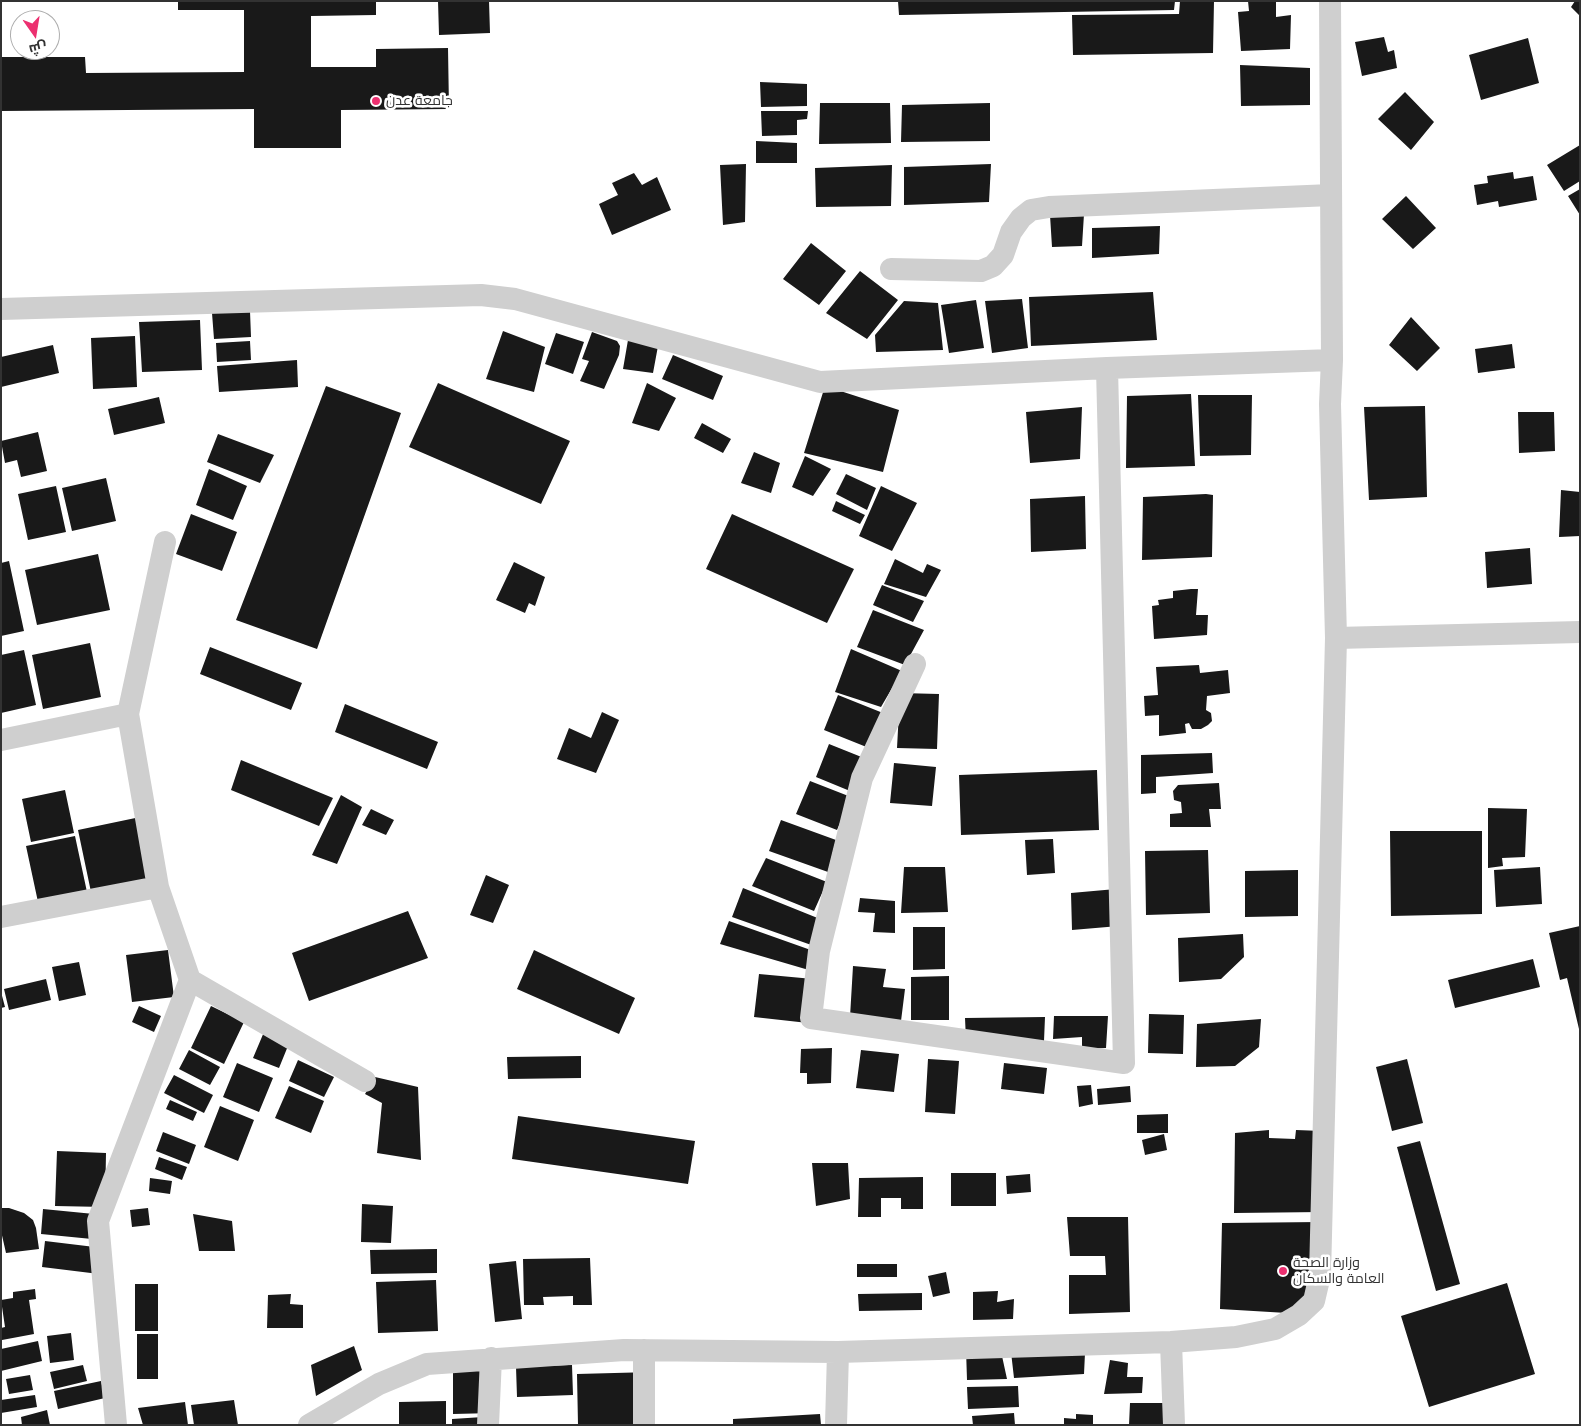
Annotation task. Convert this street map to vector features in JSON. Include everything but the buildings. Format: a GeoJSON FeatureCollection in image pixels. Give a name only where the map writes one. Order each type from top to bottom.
{"type":"FeatureCollection","features":[{"type":"Feature","properties":{"kind":"street"},"geometry":{"type":"LineString","coordinates":[[309,1425],[380,1384],[426,1364],[624,1350],[838,1352],[1171,1342],[1236,1337],[1275,1329],[1299,1315],[1314,1301],[1320,1275],[1336,638],[1330,413],[1332,360],[1330,1]]}},
{"type":"Feature","properties":{"kind":"street"},"geometry":{"type":"LineString","coordinates":[[891,270],[981,271],[993,266],[1003,255],[1011,232],[1020,218],[1031,210],[1048,207],[1331,195]]}},
{"type":"Feature","properties":{"kind":"street"},"geometry":{"type":"LineString","coordinates":[[1,309],[481,295],[514,299],[820,382],[1107,368],[1332,360]]}},
{"type":"Feature","properties":{"kind":"street"},"geometry":{"type":"LineString","coordinates":[[915,664],[862,778],[819,951],[811,1018],[1124,1063],[1107,368]]}},
{"type":"Feature","properties":{"kind":"street"},"geometry":{"type":"LineString","coordinates":[[116,1425],[98,1221],[190,980],[158,887],[128,714],[164,542]]}},
{"type":"Feature","properties":{"kind":"street"},"geometry":{"type":"LineString","coordinates":[[1336,638],[1580,632]]}},
{"type":"Feature","properties":{"kind":"street"},"geometry":{"type":"LineString","coordinates":[[1,740],[128,714]]}},
{"type":"Feature","properties":{"kind":"street"},"geometry":{"type":"LineString","coordinates":[[1,917],[158,887]]}},
{"type":"Feature","properties":{"kind":"street"},"geometry":{"type":"LineString","coordinates":[[190,980],[365,1081]]}},
{"type":"Feature","properties":{"kind":"street"},"geometry":{"type":"LineString","coordinates":[[1171,1342],[1174,1425]]}},
{"type":"Feature","properties":{"kind":"street"},"geometry":{"type":"LineString","coordinates":[[644,1350],[644,1425]]}},
{"type":"Feature","properties":{"kind":"street"},"geometry":{"type":"LineString","coordinates":[[836,1425],[838,1352]]}},
{"type":"Feature","properties":{"kind":"street"},"geometry":{"type":"LineString","coordinates":[[488,1425],[491,1358]]}},
{"type":"Feature","properties":{"kind":"place","name":"جامعة عدن"},"geometry":{"type":"Point","coordinates":[376,101]}},
{"type":"Feature","properties":{"kind":"place","name":"وزارة الصحة العامة والسكان"},"geometry":{"type":"Point","coordinates":[1283,1271]}}]}
